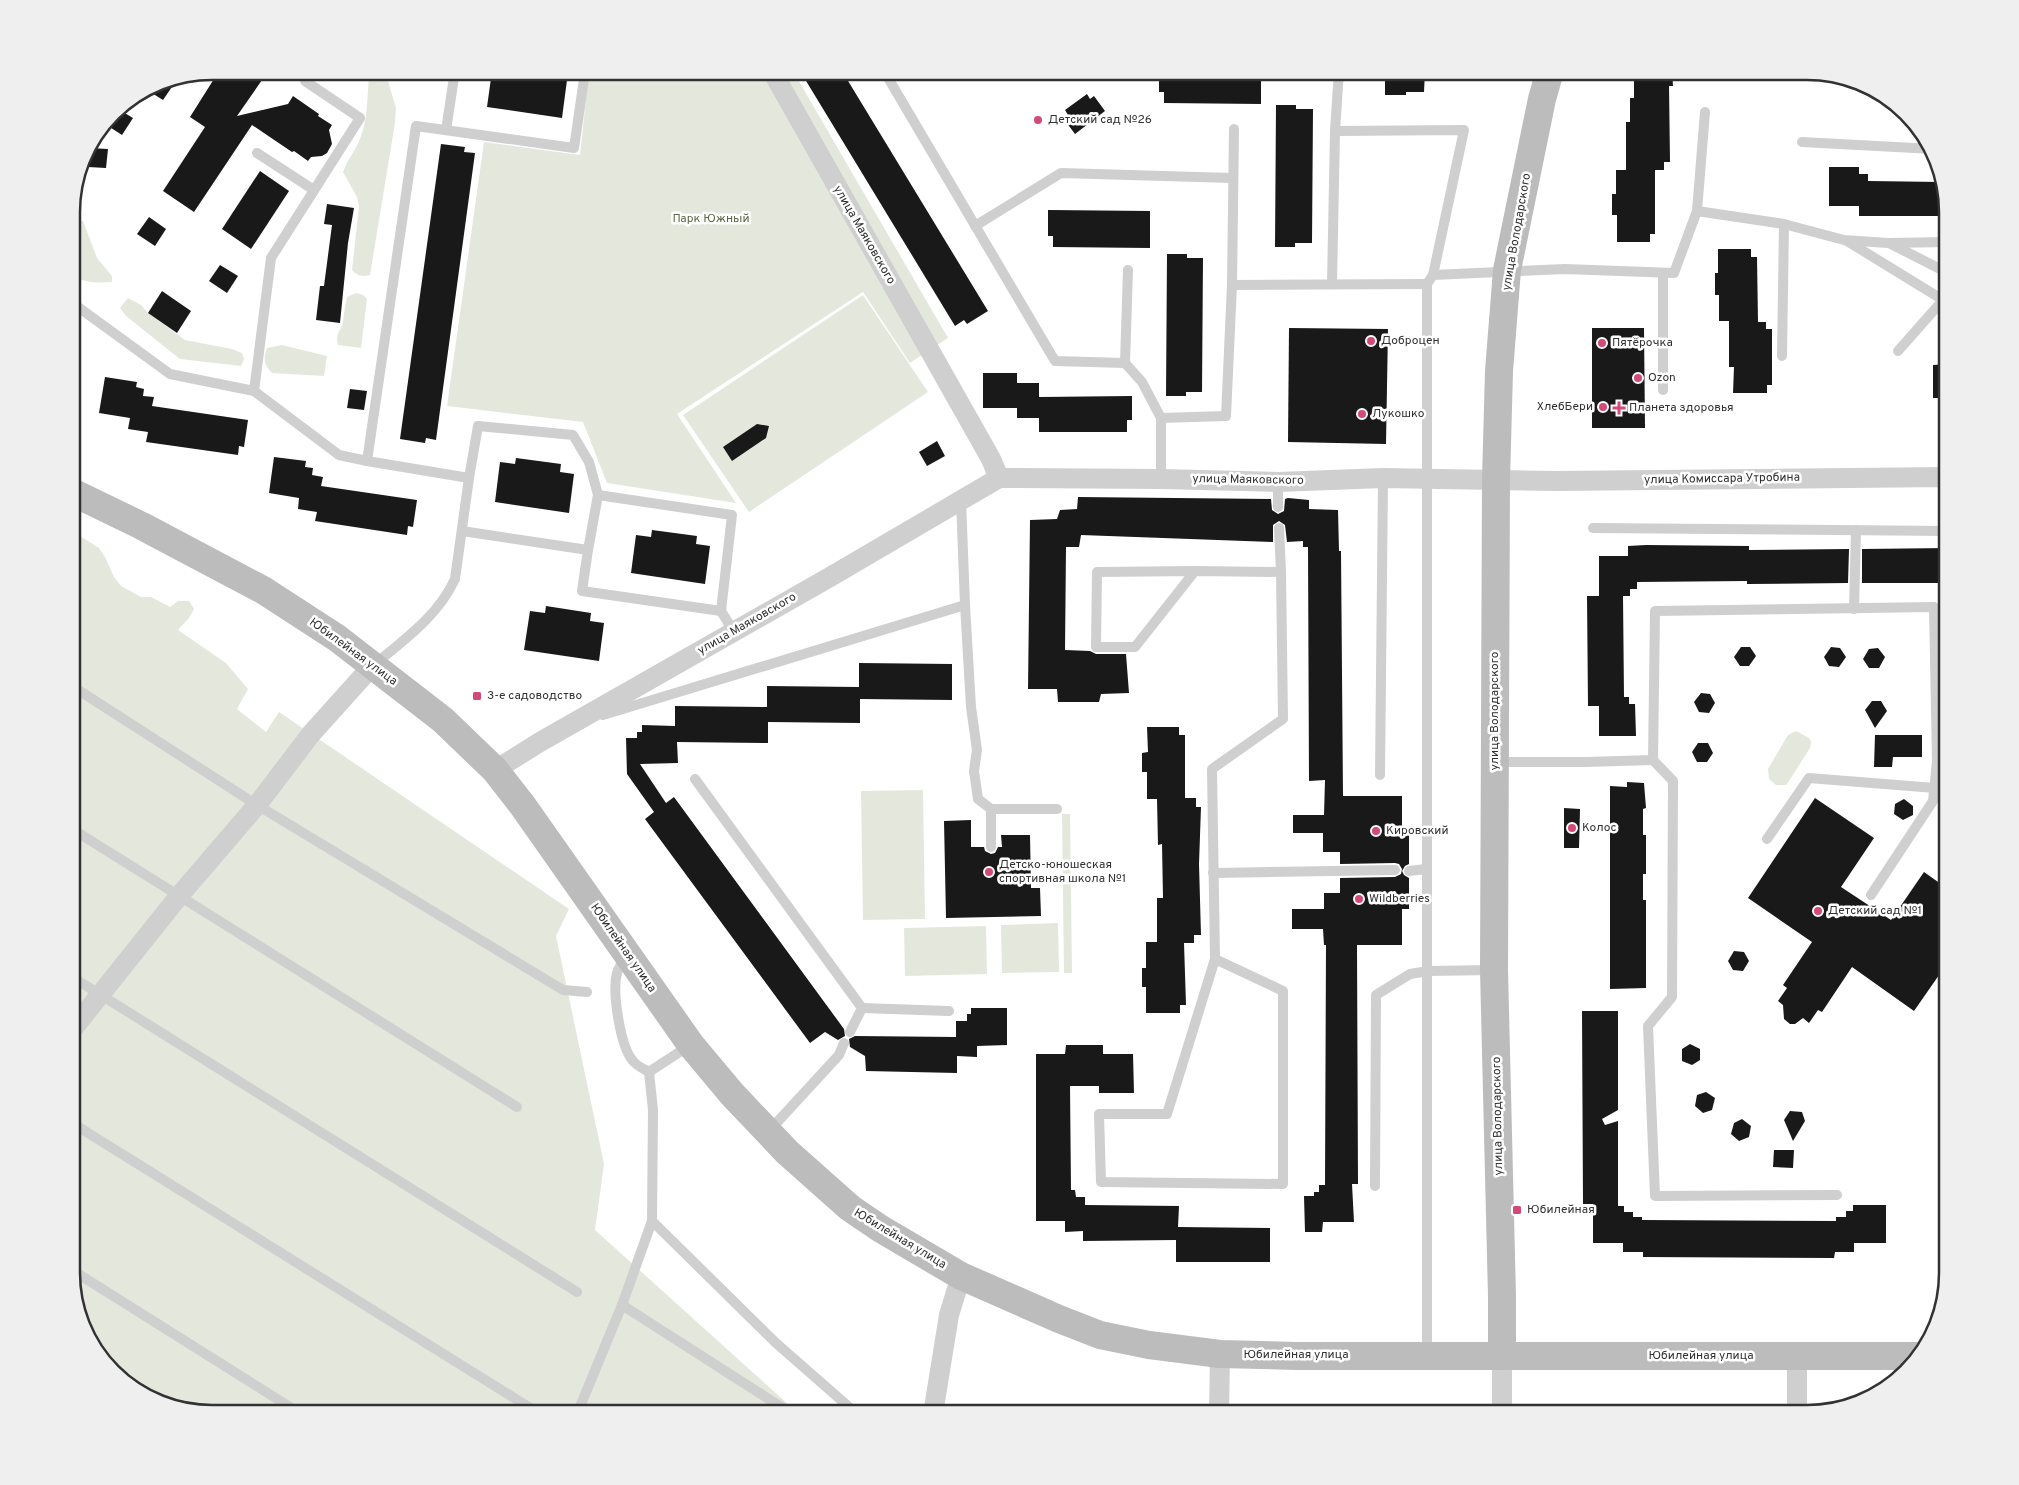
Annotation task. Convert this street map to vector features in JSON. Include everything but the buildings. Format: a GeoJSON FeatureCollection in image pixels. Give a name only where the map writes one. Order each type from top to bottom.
{"type":"FeatureCollection","features":[{"type":"Feature","properties":{"kind":"street","name":"улица Маяковского"},"geometry":{"type":"LineString","coordinates":[[777,80],[986,450],[999,478]]}},
{"type":"Feature","properties":{"kind":"street","name":"улица Володарского"},"geometry":{"type":"LineString","coordinates":[[1502,1356],[1494,970],[1496,480],[1499,371],[1507,270],[1547,80]]}},
{"type":"Feature","properties":{"kind":"street","name":"улица Комиссара Утробина"},"geometry":{"type":"LineString","coordinates":[[1496,480],[1939,477]]}},
{"type":"Feature","properties":{"kind":"street","name":"улица Маяковского"},"geometry":{"type":"LineString","coordinates":[[495,770],[999,478],[1278,482],[1383,478],[1496,480]]}},
{"type":"Feature","properties":{"kind":"street","name":"Юбилейная улица"},"geometry":{"type":"LineString","coordinates":[[80,496],[142,526],[263,590],[337,638],[443,720],[495,770],[523,806],[691,1045],[732,1094],[819,1182],[850,1208],[881,1229],[961,1276],[1059,1319],[1100,1334],[1149,1345],[1220,1354],[1909,1356]]}},
{"type":"Feature","properties":{"kind":"street"},"geometry":{"type":"LineString","coordinates":[[80,1020],[179,896],[257,805],[312,734],[373,665]]}},
{"type":"Feature","properties":{"kind":"street"},"geometry":{"type":"LineString","coordinates":[[934,1405],[950,1315],[961,1276]]}},
{"type":"Feature","properties":{"kind":"street"},"geometry":{"type":"LineString","coordinates":[[1219,1405],[1220,1354]]}},
{"type":"Feature","properties":{"kind":"street"},"geometry":{"type":"LineString","coordinates":[[1502,1356],[1502,1405]]}},
{"type":"Feature","properties":{"kind":"street"},"geometry":{"type":"LineString","coordinates":[[1797,1356],[1797,1405]]}},
{"type":"Feature","properties":{"kind":"lane"},"geometry":{"type":"LineString","coordinates":[[254,391],[271,258],[360,118],[305,80]]}},
{"type":"Feature","properties":{"kind":"lane"},"geometry":{"type":"LineString","coordinates":[[446,130],[454,80]]}},
{"type":"Feature","properties":{"kind":"lane"},"geometry":{"type":"LineString","coordinates":[[367,461],[416,126],[574,148],[584,80]]}},
{"type":"Feature","properties":{"kind":"lane"},"geometry":{"type":"LineString","coordinates":[[889,80],[1055,361],[1125,363]]}},
{"type":"Feature","properties":{"kind":"lane"},"geometry":{"type":"LineString","coordinates":[[1332,284],[1335,132],[1338,80]]}},
{"type":"Feature","properties":{"kind":"lane"},"geometry":{"type":"LineString","coordinates":[[1232,285],[1332,284],[1430,279],[1507,270],[1565,269],[1674,273],[1697,211],[1705,112]]}},
{"type":"Feature","properties":{"kind":"lane"},"geometry":{"type":"LineString","coordinates":[[1161,418],[1226,416],[1232,285],[1234,129]]}},
{"type":"Feature","properties":{"kind":"lane"},"geometry":{"type":"LineString","coordinates":[[1335,132],[1464,130],[1430,279],[1426,479],[1428,764],[1426,869],[1428,971],[1427,1355]]}},
{"type":"Feature","properties":{"kind":"lane"},"geometry":{"type":"LineString","coordinates":[[1802,142],[1922,148]]}},
{"type":"Feature","properties":{"kind":"lane"},"geometry":{"type":"LineString","coordinates":[[257,154],[314,190]]}},
{"type":"Feature","properties":{"kind":"lane"},"geometry":{"type":"LineString","coordinates":[[975,226],[1061,173],[1232,178]]}},
{"type":"Feature","properties":{"kind":"lane"},"geometry":{"type":"LineString","coordinates":[[1697,211],[1784,224],[1844,240],[1888,243],[1939,242]]}},
{"type":"Feature","properties":{"kind":"lane"},"geometry":{"type":"LineString","coordinates":[[1782,356],[1784,224]]}},
{"type":"Feature","properties":{"kind":"lane"},"geometry":{"type":"LineString","coordinates":[[1844,240],[1939,297]]}},
{"type":"Feature","properties":{"kind":"lane"},"geometry":{"type":"LineString","coordinates":[[1888,243],[1939,268]]}},
{"type":"Feature","properties":{"kind":"lane"},"geometry":{"type":"LineString","coordinates":[[1128,270],[1125,363],[1142,382],[1161,418],[1161,479]]}},
{"type":"Feature","properties":{"kind":"lane"},"geometry":{"type":"LineString","coordinates":[[1662,272],[1663,390]]}},
{"type":"Feature","properties":{"kind":"lane"},"geometry":{"type":"LineString","coordinates":[[80,308],[170,374],[254,391],[339,455],[469,478]]}},
{"type":"Feature","properties":{"kind":"lane"},"geometry":{"type":"LineString","coordinates":[[1898,351],[1939,308]]}},
{"type":"Feature","properties":{"kind":"lane"},"geometry":{"type":"LineString","coordinates":[[373,665],[419,628],[450,590],[455,579],[478,426],[573,435],[589,462],[598,495],[582,591],[721,611]]}},
{"type":"Feature","properties":{"kind":"lane"},"geometry":{"type":"LineString","coordinates":[[1380,775],[1383,478]]}},
{"type":"Feature","properties":{"kind":"lane"},"geometry":{"type":"LineString","coordinates":[[1278,482],[1278,507]]}},
{"type":"Feature","properties":{"kind":"lane"},"geometry":{"type":"LineString","coordinates":[[598,495],[732,515],[721,611],[734,632]]}},
{"type":"Feature","properties":{"kind":"lane"},"geometry":{"type":"LineString","coordinates":[[961,500],[971,707],[977,750],[974,771],[978,799],[991,808],[1057,809]]}},
{"type":"Feature","properties":{"kind":"lane"},"geometry":{"type":"LineString","coordinates":[[1215,959],[1283,991],[1283,1184],[1101,1182],[1099,1114],[1167,1114],[1215,959],[1212,769],[1283,719],[1279,528]]}},
{"type":"Feature","properties":{"kind":"lane"},"geometry":{"type":"LineString","coordinates":[[1593,528],[1939,530]]}},
{"type":"Feature","properties":{"kind":"lane"},"geometry":{"type":"LineString","coordinates":[[1854,609],[1856,530]]}},
{"type":"Feature","properties":{"kind":"lane"},"geometry":{"type":"LineString","coordinates":[[462,531],[588,550]]}},
{"type":"Feature","properties":{"kind":"lane"},"geometry":{"type":"LineString","coordinates":[[1195,571],[1135,647],[1096,647],[1097,572],[1195,571],[1281,572]]}},
{"type":"Feature","properties":{"kind":"lane"},"geometry":{"type":"LineString","coordinates":[[572,724],[966,605]]}},
{"type":"Feature","properties":{"kind":"lane"},"geometry":{"type":"LineString","coordinates":[[1837,1195],[1655,1196],[1648,1026],[1672,996],[1673,781],[1653,760],[1655,611],[1934,607],[1939,703]]}},
{"type":"Feature","properties":{"kind":"lane"},"geometry":{"type":"LineString","coordinates":[[80,691],[257,805],[563,990],[587,992]]}},
{"type":"Feature","properties":{"kind":"lane"},"geometry":{"type":"LineString","coordinates":[[1495,762],[1653,760]]}},
{"type":"Feature","properties":{"kind":"lane"},"geometry":{"type":"LineString","coordinates":[[1871,895],[1933,801],[1939,773]]}},
{"type":"Feature","properties":{"kind":"lane"},"geometry":{"type":"LineString","coordinates":[[1767,839],[1809,778],[1935,788]]}},
{"type":"Feature","properties":{"kind":"lane"},"geometry":{"type":"LineString","coordinates":[[695,779],[862,1008]]}},
{"type":"Feature","properties":{"kind":"lane"},"geometry":{"type":"LineString","coordinates":[[991,808],[991,847]]}},
{"type":"Feature","properties":{"kind":"lane"},"geometry":{"type":"LineString","coordinates":[[80,834],[517,1107]]}},
{"type":"Feature","properties":{"kind":"lane"},"geometry":{"type":"LineString","coordinates":[[1409,871],[1426,869]]}},
{"type":"Feature","properties":{"kind":"lane"},"geometry":{"type":"LineString","coordinates":[[1213,873],[1395,870]]}},
{"type":"Feature","properties":{"kind":"lane"},"geometry":{"type":"LineString","coordinates":[[581,1405],[622,1305],[652,1221],[653,1110],[649,1072],[633,1061],[620,1030],[616,980],[617,972],[627,955]]}},
{"type":"Feature","properties":{"kind":"lane"},"geometry":{"type":"LineString","coordinates":[[1375,1186],[1376,995],[1410,974],[1428,971],[1494,970]]}},
{"type":"Feature","properties":{"kind":"lane"},"geometry":{"type":"LineString","coordinates":[[80,982],[577,1292]]}},
{"type":"Feature","properties":{"kind":"lane"},"geometry":{"type":"LineString","coordinates":[[862,1008],[949,1010]]}},
{"type":"Feature","properties":{"kind":"lane"},"geometry":{"type":"LineString","coordinates":[[850,1032],[862,1008]]}},
{"type":"Feature","properties":{"kind":"lane"},"geometry":{"type":"LineString","coordinates":[[768,1132],[839,1054],[844,1043]]}},
{"type":"Feature","properties":{"kind":"lane"},"geometry":{"type":"LineString","coordinates":[[649,1072],[691,1045]]}},
{"type":"Feature","properties":{"kind":"lane"},"geometry":{"type":"LineString","coordinates":[[80,1128],[526,1405]]}},
{"type":"Feature","properties":{"kind":"lane"},"geometry":{"type":"LineString","coordinates":[[652,1221],[776,1343],[847,1405]]}},
{"type":"Feature","properties":{"kind":"lane"},"geometry":{"type":"LineString","coordinates":[[80,1275],[287,1405]]}},
{"type":"Feature","properties":{"kind":"lane"},"geometry":{"type":"LineString","coordinates":[[622,1305],[778,1405]]}},
{"type":"Feature","properties":{"kind":"green space"},"geometry":{"type":"Polygon","coordinates":[[[369,80],[388,80],[396,108],[395,123],[370,275],[362,276],[352,270],[359,207],[357,197],[343,172],[359,141],[366,114],[369,80]]]}},
{"type":"Feature","properties":{"kind":"green space","name":"Парк Южный"},"geometry":{"type":"Polygon","coordinates":[[[588,80],[798,80],[948,338],[910,363],[863,292],[677,414],[736,503],[607,483],[583,422],[447,406],[484,142],[580,155],[588,80]]]}},
{"type":"Feature","properties":{"kind":"green space"},"geometry":{"type":"Polygon","coordinates":[[[80,221],[83,221],[97,258],[112,276],[112,282],[81,280],[80,221]]]}},
{"type":"Feature","properties":{"kind":"green space"},"geometry":{"type":"Polygon","coordinates":[[[356,293],[363,295],[367,299],[361,348],[338,345],[337,341],[343,322],[347,297],[356,293]]]}},
{"type":"Feature","properties":{"kind":"green space"},"geometry":{"type":"Polygon","coordinates":[[[863,295],[928,392],[749,512],[683,415],[863,295]]]}},
{"type":"Feature","properties":{"kind":"green space"},"geometry":{"type":"Polygon","coordinates":[[[128,298],[141,305],[148,313],[185,340],[232,349],[242,353],[244,359],[241,366],[180,359],[126,316],[120,308],[128,298]]]}},
{"type":"Feature","properties":{"kind":"green space"},"geometry":{"type":"Polygon","coordinates":[[[282,345],[327,356],[324,376],[272,373],[265,362],[267,348],[282,345]]]}},
{"type":"Feature","properties":{"kind":"green space"},"geometry":{"type":"Polygon","coordinates":[[[80,536],[99,548],[114,577],[121,586],[141,597],[151,597],[170,607],[178,601],[189,601],[194,609],[178,630],[226,663],[248,689],[237,709],[266,732],[279,712],[569,909],[556,936],[604,1164],[595,1230],[789,1405],[195,1404],[170,1398],[139,1383],[107,1353],[90,1323],[80,1281],[80,536]]]}},
{"type":"Feature","properties":{"kind":"green space"},"geometry":{"type":"Polygon","coordinates":[[[1796,731],[1809,738],[1811,742],[1810,748],[1786,785],[1776,785],[1769,779],[1768,769],[1788,735],[1796,731]]]}},
{"type":"Feature","properties":{"kind":"green space"},"geometry":{"type":"Polygon","coordinates":[[[923,790],[925,919],[863,920],[861,791],[923,790]]]}},
{"type":"Feature","properties":{"kind":"green space"},"geometry":{"type":"Polygon","coordinates":[[[1062,814],[1070,814],[1072,973],[1064,973],[1062,814]]]}},
{"type":"Feature","properties":{"kind":"green space"},"geometry":{"type":"Polygon","coordinates":[[[1058,923],[1059,972],[1002,973],[1001,925],[1058,923]]]}},
{"type":"Feature","properties":{"kind":"green space"},"geometry":{"type":"Polygon","coordinates":[[[986,926],[987,974],[905,976],[904,928],[986,926]]]}},
{"type":"Feature","properties":{"kind":"place","name":"Детский сад №26"},"geometry":{"type":"Point","coordinates":[1038,120]}},
{"type":"Feature","properties":{"kind":"place","name":"Доброцен"},"geometry":{"type":"Point","coordinates":[1371,341]}},
{"type":"Feature","properties":{"kind":"place","name":"Пятёрочка"},"geometry":{"type":"Point","coordinates":[1602,343]}},
{"type":"Feature","properties":{"kind":"place","name":"Ozon"},"geometry":{"type":"Point","coordinates":[1638,378]}},
{"type":"Feature","properties":{"kind":"place","name":"ХлебБери"},"geometry":{"type":"Point","coordinates":[1603,407]}},
{"type":"Feature","properties":{"kind":"place","name":"Планета здоровья"},"geometry":{"type":"Point","coordinates":[1619,408]}},
{"type":"Feature","properties":{"kind":"place","name":"Лукошко"},"geometry":{"type":"Point","coordinates":[1362,414]}},
{"type":"Feature","properties":{"kind":"place","name":"3-е садоводство"},"geometry":{"type":"Point","coordinates":[477,696]}},
{"type":"Feature","properties":{"kind":"place","name":"Колос"},"geometry":{"type":"Point","coordinates":[1572,828]}},
{"type":"Feature","properties":{"kind":"place","name":"Кировский"},"geometry":{"type":"Point","coordinates":[1376,831]}},
{"type":"Feature","properties":{"kind":"place","name":"Детско-юношеская спортивная школа №1"},"geometry":{"type":"Point","coordinates":[989,872]}},
{"type":"Feature","properties":{"kind":"place","name":"Wildberries"},"geometry":{"type":"Point","coordinates":[1359,899]}},
{"type":"Feature","properties":{"kind":"place","name":"Детский сад №1"},"geometry":{"type":"Point","coordinates":[1818,911]}},
{"type":"Feature","properties":{"kind":"place","name":"Юбилейная"},"geometry":{"type":"Point","coordinates":[1517,1210]}}]}
